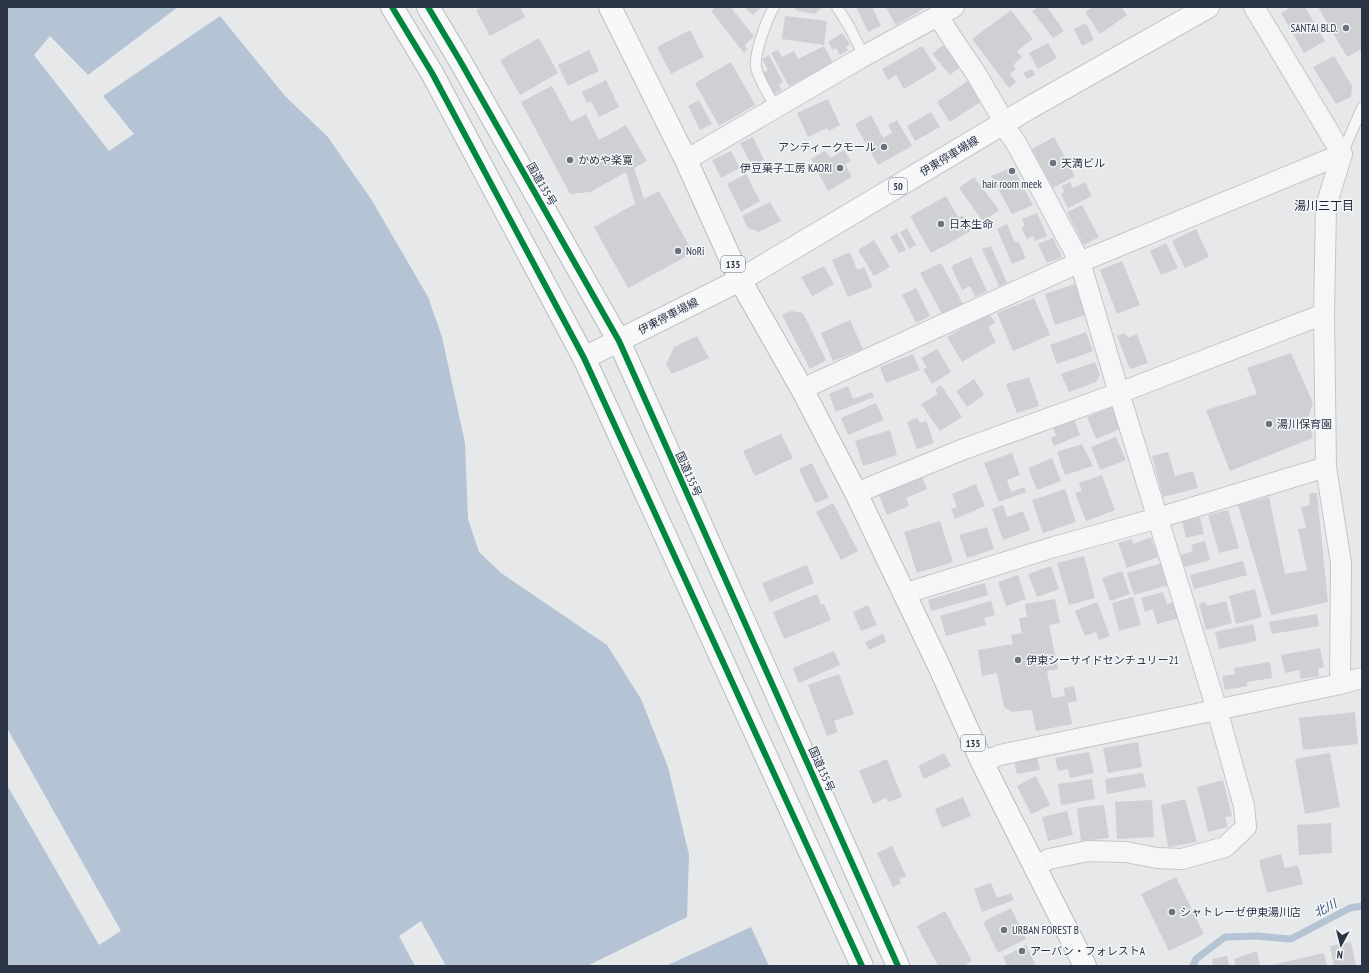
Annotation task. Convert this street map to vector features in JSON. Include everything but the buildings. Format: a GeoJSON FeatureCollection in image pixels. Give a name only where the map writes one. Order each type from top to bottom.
{"type":"FeatureCollection","features":[{"type":"Feature","properties":{"kind":"main road"},"geometry":{"type":"LineString","coordinates":[[392,7],[432,73],[584,358],[862,966]]}},
{"type":"Feature","properties":{"kind":"main road","name":"国道135号"},"geometry":{"type":"LineString","coordinates":[[428,7],[460,59],[619,341],[898,966]]}},
{"type":"Feature","properties":{"kind":"main road","name":"135"},"geometry":{"type":"LineString","coordinates":[[610,7],[686,160],[740,280],[802,389],[856,493],[903,594],[939,666],[982,762],[1036,866],[1085,966]]}},
{"type":"Feature","properties":{"kind":"main road","name":"伊東停車場線"},"geometry":{"type":"LineString","coordinates":[[584,358],[740,280],[1003,124],[1208,7]]}},
{"type":"Feature","properties":{"kind":"street"},"geometry":{"type":"LineString","coordinates":[[1254,7],[1342,154],[1326,206],[1324,314],[1326,467],[1341,563],[1340,684]]}},
{"type":"Feature","properties":{"kind":"street"},"geometry":{"type":"LineString","coordinates":[[686,160],[864,56],[946,12],[999,113],[1003,124],[1016,143],[1080,262],[1217,710],[1244,806],[1246,827],[1225,847],[1182,859],[1157,858],[1126,852],[1088,851],[1049,859],[1036,866]]}},
{"type":"Feature","properties":{"kind":"street"},"geometry":{"type":"LineString","coordinates":[[802,389],[1080,262],[1342,154]]}},
{"type":"Feature","properties":{"kind":"street"},"geometry":{"type":"LineString","coordinates":[[856,493],[964,449],[1119,393],[1324,314]]}},
{"type":"Feature","properties":{"kind":"street"},"geometry":{"type":"LineString","coordinates":[[903,594],[1054,547],[1158,518],[1326,467]]}},
{"type":"Feature","properties":{"kind":"street"},"geometry":{"type":"LineString","coordinates":[[982,762],[1000,755],[1340,684],[1362,678]]}},
{"type":"Feature","properties":{"kind":"lane"},"geometry":{"type":"LineString","coordinates":[[774,7],[768,18],[757,55],[756,68],[775,107]]}},
{"type":"Feature","properties":{"kind":"lane"},"geometry":{"type":"LineString","coordinates":[[837,7],[850,28],[864,56]]}},
{"type":"Feature","properties":{"kind":"lane"},"geometry":{"type":"LineString","coordinates":[[1342,154],[1362,108]]}},
{"type":"Feature","properties":{"kind":"water"},"geometry":{"type":"Polygon","coordinates":[[[7,7],[178,7],[88,75],[50,36],[34,55],[109,151],[134,134],[103,96],[220,16],[285,96],[327,136],[371,199],[428,297],[442,337],[465,443],[468,519],[479,552],[501,573],[607,645],[641,699],[668,767],[689,855],[687,917],[587,966],[446,966],[421,921],[399,936],[415,966],[7,966],[7,785],[99,945],[121,931],[7,728],[7,7]]]}},
{"type":"Feature","properties":{"kind":"water"},"geometry":{"type":"Polygon","coordinates":[[[751,927],[769,966],[666,966],[751,927]]]}},
{"type":"Feature","properties":{"kind":"waterway","name":"北川"},"geometry":{"type":"LineString","coordinates":[[1193,966],[1196,959],[1225,937],[1256,936],[1291,939],[1350,908],[1362,906]]}},
{"type":"Feature","properties":{"kind":"cycle path"},"geometry":{"type":"LineString","coordinates":[[392,7],[432,73],[584,358],[862,966]]}},
{"type":"Feature","properties":{"kind":"cycle path"},"geometry":{"type":"LineString","coordinates":[[428,7],[619,341],[898,966]]}},
{"type":"Feature","properties":{"kind":"place","name":"SANTAI BLD."},"geometry":{"type":"Point","coordinates":[1346,28]}},
{"type":"Feature","properties":{"kind":"place","name":"アンティークモール"},"geometry":{"type":"Point","coordinates":[884,147]}},
{"type":"Feature","properties":{"kind":"place","name":"かめや楽寛"},"geometry":{"type":"Point","coordinates":[570,160]}},
{"type":"Feature","properties":{"kind":"place","name":"天満ビル"},"geometry":{"type":"Point","coordinates":[1053,163]}},
{"type":"Feature","properties":{"kind":"place","name":"伊豆菓子工房 KAORI"},"geometry":{"type":"Point","coordinates":[840,168]}},
{"type":"Feature","properties":{"kind":"place","name":"hair room meek"},"geometry":{"type":"Point","coordinates":[1012,171]}},
{"type":"Feature","properties":{"kind":"place","name":"日本生命"},"geometry":{"type":"Point","coordinates":[941,224]}},
{"type":"Feature","properties":{"kind":"place","name":"NoRi"},"geometry":{"type":"Point","coordinates":[678,251]}},
{"type":"Feature","properties":{"kind":"place","name":"湯川保育園"},"geometry":{"type":"Point","coordinates":[1269,424]}},
{"type":"Feature","properties":{"kind":"place","name":"伊東シーサイドセンチュリー21"},"geometry":{"type":"Point","coordinates":[1018,660]}},
{"type":"Feature","properties":{"kind":"place","name":"シャトレーゼ伊東湯川店"},"geometry":{"type":"Point","coordinates":[1172,912]}},
{"type":"Feature","properties":{"kind":"place","name":"URBAN FOREST B"},"geometry":{"type":"Point","coordinates":[1004,930]}},
{"type":"Feature","properties":{"kind":"place","name":"アーバン・フォレストA"},"geometry":{"type":"Point","coordinates":[1022,951]}},
{"type":"Feature","properties":{"kind":"district","name":"湯川三丁目"},"geometry":{"type":"Point","coordinates":[1324,205]}}]}
